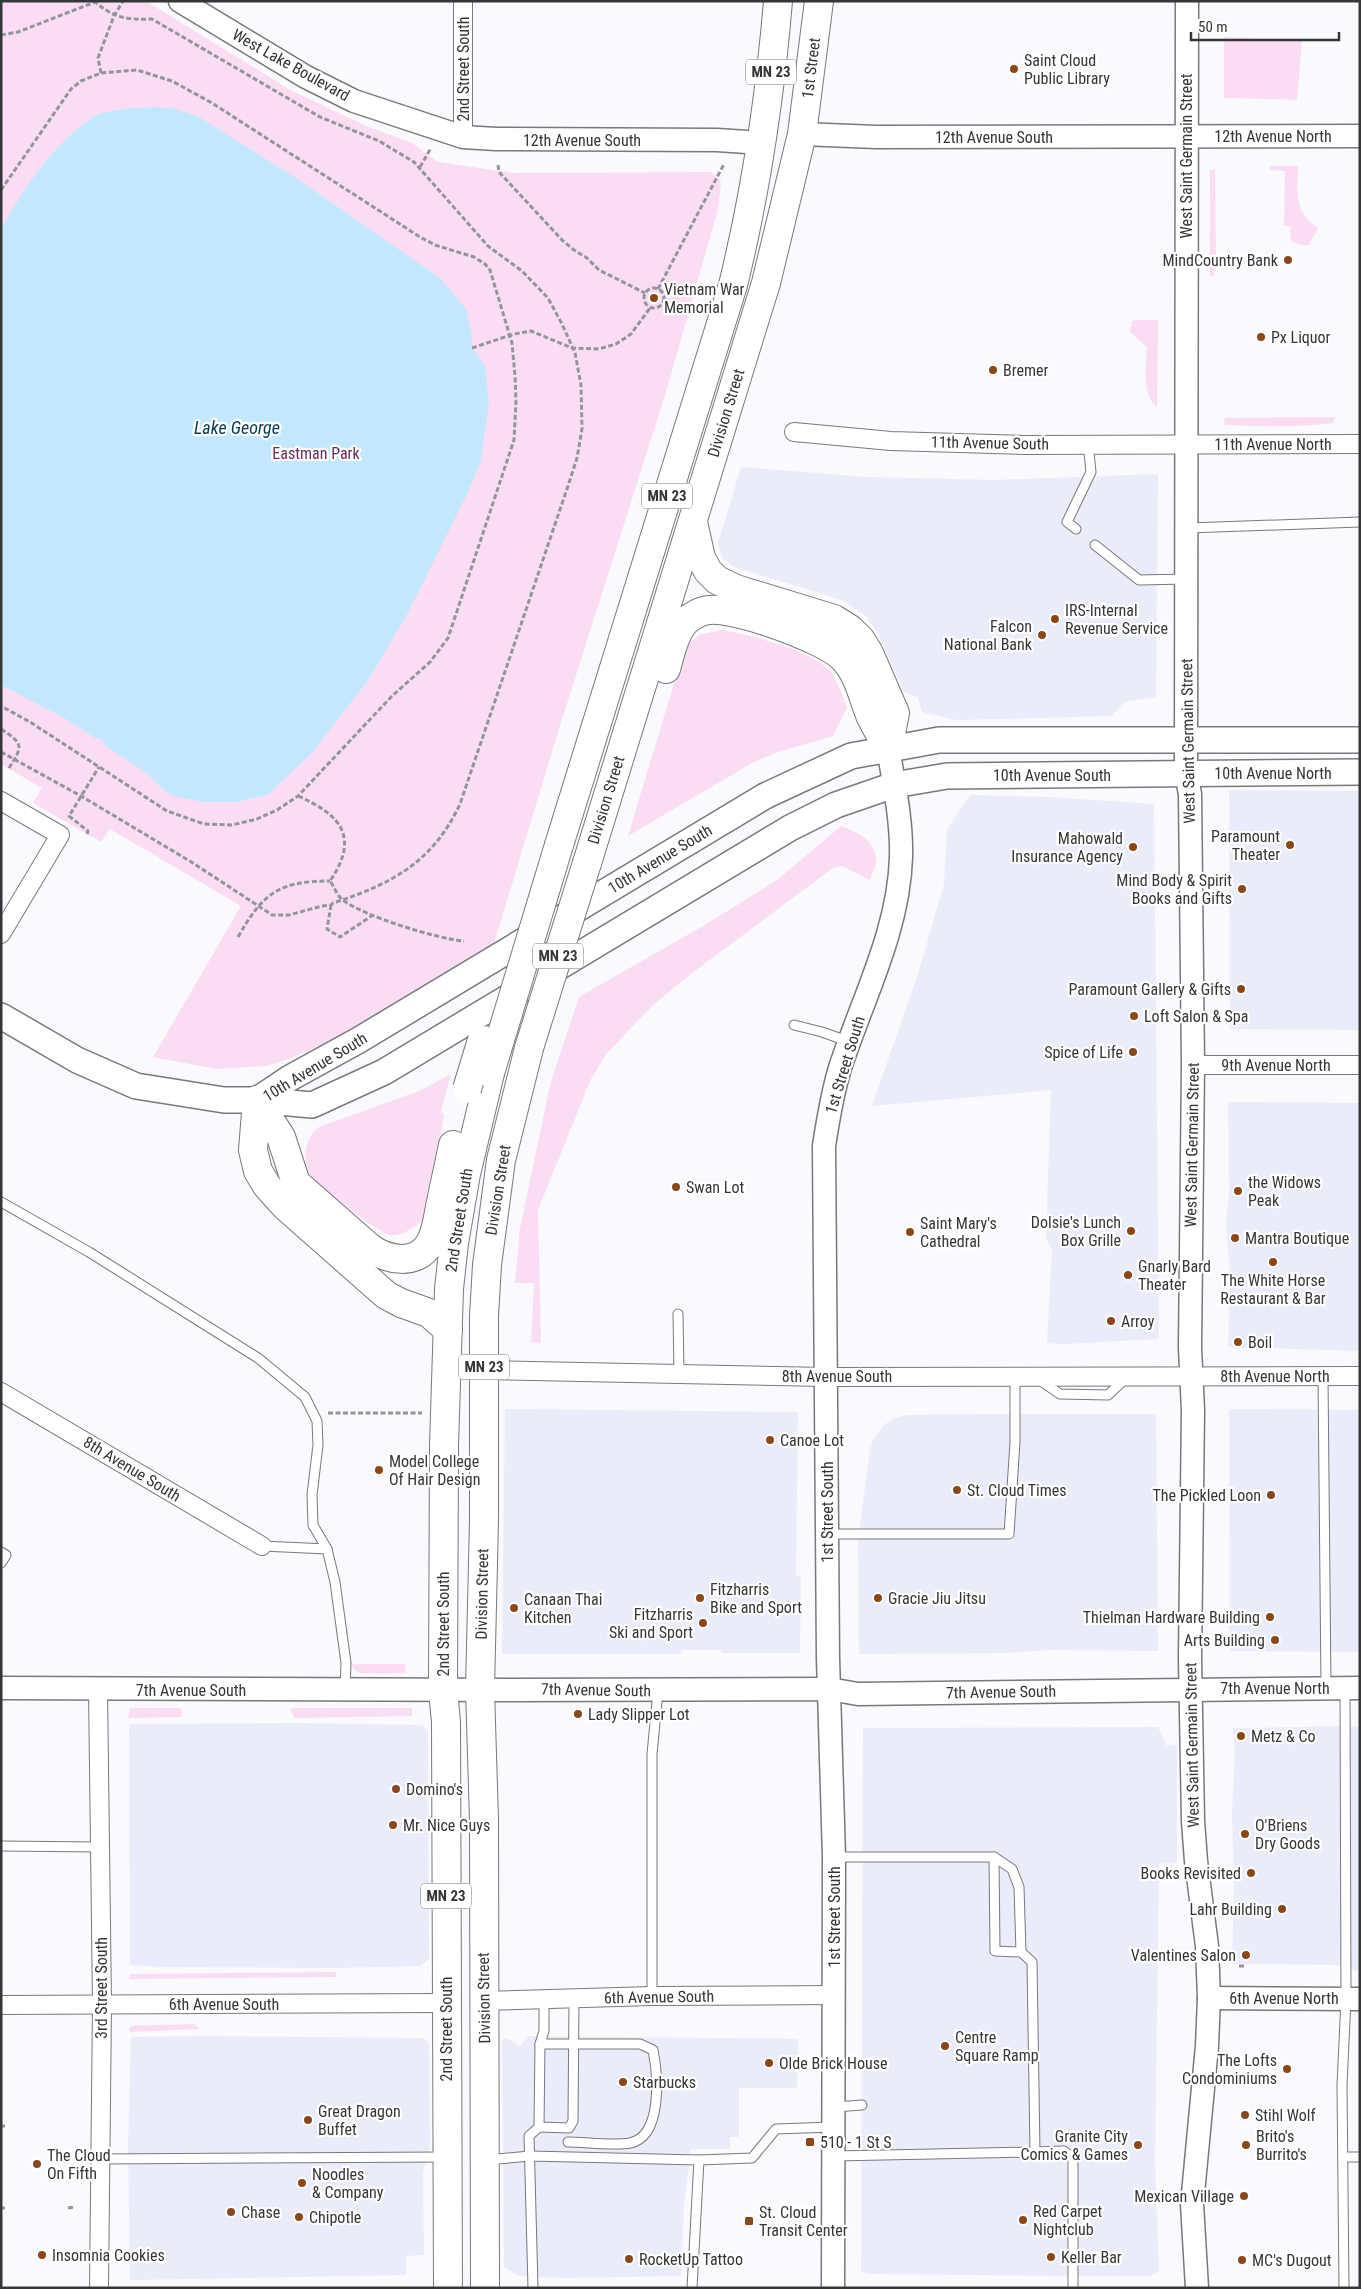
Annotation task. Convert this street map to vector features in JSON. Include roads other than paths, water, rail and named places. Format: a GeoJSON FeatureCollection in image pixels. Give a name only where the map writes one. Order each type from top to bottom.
{"type":"FeatureCollection","features":[{"type":"Feature","properties":{"kind":"highway","name":"MN 23"},"geometry":{"type":"LineString","coordinates":[[762,143],[778,1]]}},
{"type":"Feature","properties":{"kind":"highway","name":"1st Street"},"geometry":{"type":"LineString","coordinates":[[802,134],[818,1]]}},
{"type":"Feature","properties":{"kind":"highway","name":"Division Street"},"geometry":{"type":"LineString","coordinates":[[485,2288],[484,1820],[480,1689],[484,1521],[485,1290],[494,1204],[509,1123],[529,1048],[587,864],[610,815],[693,521],[766,282],[802,134]]}},
{"type":"Feature","properties":{"kind":"highway","name":"Division Street"},"geometry":{"type":"LineString","coordinates":[[520,969],[733,285],[749,219],[762,143]]}},
{"type":"Feature","properties":{"kind":"highway"},"geometry":{"type":"LineString","coordinates":[[693,521],[701,558],[708,571],[717,580],[736,589],[834,619],[850,629],[861,640],[869,653],[895,713],[888,748]]}},
{"type":"Feature","properties":{"kind":"highway"},"geometry":{"type":"LineString","coordinates":[[610,815],[675,639],[685,621],[704,611],[734,612],[799,633],[831,648],[853,670],[870,716],[888,748]]}},
{"type":"Feature","properties":{"kind":"highway"},"geometry":{"type":"LineString","coordinates":[[257,1100],[281,1138],[296,1183],[378,1254],[393,1260],[409,1258],[420,1253],[430,1245],[435,1230],[467,1089],[490,1013],[520,969]]}},
{"type":"Feature","properties":{"kind":"highway","name":"2nd Street South"},"geometry":{"type":"LineString","coordinates":[[448,2288],[444,1445],[449,1289],[454,1243],[466,1174],[490,1073],[520,969]]}},
{"type":"Feature","properties":{"kind":"highway"},"geometry":{"type":"LineString","coordinates":[[257,1100],[253,1150],[258,1170],[267,1186],[285,1206],[386,1295],[400,1303],[429,1313],[448,1330]]}},
{"type":"Feature","properties":{"kind":"main road","name":"10th Avenue South"},"geometry":{"type":"LineString","coordinates":[[257,1100],[290,1078],[359,1040],[765,796],[851,756],[939,740],[1186,740]]}},
{"type":"Feature","properties":{"kind":"main road","name":"10th Avenue North"},"geometry":{"type":"LineString","coordinates":[[1186,740],[1360,740]]}},
{"type":"Feature","properties":{"kind":"main road","name":"10th Avenue North"},"geometry":{"type":"LineString","coordinates":[[1186,773],[1360,772]]}},
{"type":"Feature","properties":{"kind":"main road","name":"10th Avenue South"},"geometry":{"type":"LineString","coordinates":[[257,1100],[312,1105],[384,1072],[790,828],[836,804],[894,785],[947,776],[1186,773]]}},
{"type":"Feature","properties":{"kind":"main road"},"geometry":{"type":"LineString","coordinates":[[1,1016],[77,1060],[136,1086],[224,1100],[257,1100]]}},
{"type":"Feature","properties":{"kind":"street","name":"West Lake Boulevard"},"geometry":{"type":"LineString","coordinates":[[180,1],[306,77],[354,101],[463,137]]}},
{"type":"Feature","properties":{"kind":"street","name":"2nd Street South"},"geometry":{"type":"LineString","coordinates":[[463,1],[463,137]]}},
{"type":"Feature","properties":{"kind":"street","name":"West Saint Germain Street"},"geometry":{"type":"LineString","coordinates":[[1187,1],[1186,773],[1190,794],[1193,1065],[1190,1375],[1193,1410],[1191,1689],[1193,1821],[1207,1946],[1209,1998],[1207,2046],[1192,2204],[1197,2288]]}},
{"type":"Feature","properties":{"kind":"street","name":"12th Avenue South"},"geometry":{"type":"LineString","coordinates":[[802,134],[876,137],[1186,136]]}},
{"type":"Feature","properties":{"kind":"street","name":"12th Avenue North"},"geometry":{"type":"LineString","coordinates":[[1186,136],[1360,136]]}},
{"type":"Feature","properties":{"kind":"street","name":"12th Avenue South"},"geometry":{"type":"LineString","coordinates":[[463,137],[496,139],[717,140],[762,143]]}},
{"type":"Feature","properties":{"kind":"street","name":"11th Avenue South"},"geometry":{"type":"LineString","coordinates":[[794,432],[901,441],[1024,445],[1088,443],[1186,444]]}},
{"type":"Feature","properties":{"kind":"street","name":"11th Avenue North"},"geometry":{"type":"LineString","coordinates":[[1186,444],[1360,444]]}},
{"type":"Feature","properties":{"kind":"street","name":"1st Street South"},"geometry":{"type":"LineString","coordinates":[[833,2288],[834,1857],[828,1689],[824,1146],[831,1106],[850,1042],[887,938],[897,894],[901,849],[900,821],[888,748]]}},
{"type":"Feature","properties":{"kind":"street"},"geometry":{"type":"LineString","coordinates":[[1,800],[60,835],[1,934]]}},
{"type":"Feature","properties":{"kind":"street","name":"9th Avenue North"},"geometry":{"type":"LineString","coordinates":[[1193,1065],[1360,1065]]}},
{"type":"Feature","properties":{"kind":"street","name":"8th Avenue South"},"geometry":{"type":"LineString","coordinates":[[484,1370],[826,1377],[1190,1375]]}},
{"type":"Feature","properties":{"kind":"street","name":"8th Avenue North"},"geometry":{"type":"LineString","coordinates":[[1190,1375],[1360,1376]]}},
{"type":"Feature","properties":{"kind":"street","name":"8th Avenue South"},"geometry":{"type":"LineString","coordinates":[[1,1392],[262,1546]]}},
{"type":"Feature","properties":{"kind":"street","name":"7th Avenue South"},"geometry":{"type":"LineString","coordinates":[[1,1688],[345,1691],[828,1689],[858,1694],[1191,1689]]}},
{"type":"Feature","properties":{"kind":"street","name":"7th Avenue North"},"geometry":{"type":"LineString","coordinates":[[1191,1689],[1344,1688]]}},
{"type":"Feature","properties":{"kind":"street","name":"3rd Street South"},"geometry":{"type":"LineString","coordinates":[[98,1689],[102,2004],[99,2288]]}},
{"type":"Feature","properties":{"kind":"street","name":"6th Avenue South"},"geometry":{"type":"LineString","coordinates":[[484,2001],[544,2001],[652,1996],[834,1995]]}},
{"type":"Feature","properties":{"kind":"street","name":"6th Avenue North"},"geometry":{"type":"LineString","coordinates":[[1209,1998],[1353,1999]]}},
{"type":"Feature","properties":{"kind":"street","name":"6th Avenue South"},"geometry":{"type":"LineString","coordinates":[[1,2005],[446,2003]]}},
{"type":"Feature","properties":{"kind":"lane"},"geometry":{"type":"LineString","coordinates":[[1076,529],[1066,522],[1091,472],[1088,443]]}},
{"type":"Feature","properties":{"kind":"lane"},"geometry":{"type":"LineString","coordinates":[[1186,528],[1360,522]]}},
{"type":"Feature","properties":{"kind":"lane"},"geometry":{"type":"LineString","coordinates":[[1095,546],[1139,580],[1186,579]]}},
{"type":"Feature","properties":{"kind":"lane"},"geometry":{"type":"LineString","coordinates":[[794,1025],[850,1042]]}},
{"type":"Feature","properties":{"kind":"lane"},"geometry":{"type":"LineString","coordinates":[[1,1202],[89,1252],[258,1358],[305,1397],[317,1421],[318,1445],[312,1495],[313,1525],[328,1549],[335,1582],[346,1663],[345,1691]]}},
{"type":"Feature","properties":{"kind":"lane"},"geometry":{"type":"LineString","coordinates":[[678,1314],[679,1374]]}},
{"type":"Feature","properties":{"kind":"lane"},"geometry":{"type":"LineString","coordinates":[[827,1534],[1009,1534],[1016,1442],[1015,1376]]}},
{"type":"Feature","properties":{"kind":"lane"},"geometry":{"type":"LineString","coordinates":[[1323,1376],[1344,1688],[1353,1999],[1342,2085],[1344,2288]]}},
{"type":"Feature","properties":{"kind":"lane"},"geometry":{"type":"LineString","coordinates":[[262,1546],[328,1549]]}},
{"type":"Feature","properties":{"kind":"lane"},"geometry":{"type":"LineString","coordinates":[[1,1552],[6,1555],[1,1563]]}},
{"type":"Feature","properties":{"kind":"lane"},"geometry":{"type":"LineString","coordinates":[[652,1996],[652,1754],[658,1690]]}},
{"type":"Feature","properties":{"kind":"lane"},"geometry":{"type":"LineString","coordinates":[[1,1846],[99,1846]]}},
{"type":"Feature","properties":{"kind":"lane"},"geometry":{"type":"LineString","coordinates":[[834,1857],[994,1857],[1012,1869],[1019,1888],[1020,1952]]}},
{"type":"Feature","properties":{"kind":"lane"},"geometry":{"type":"LineString","coordinates":[[994,1857],[995,1951],[1020,1952],[1032,1962],[1035,2152]]}},
{"type":"Feature","properties":{"kind":"lane"},"geometry":{"type":"LineString","coordinates":[[566,2155],[568,2128],[573,2121],[574,2000]]}},
{"type":"Feature","properties":{"kind":"lane"},"geometry":{"type":"LineString","coordinates":[[533,2288],[529,2136],[538,2127],[540,2044],[544,2031],[544,2001]]}},
{"type":"Feature","properties":{"kind":"lane"},"geometry":{"type":"LineString","coordinates":[[540,2044],[640,2044],[653,2050],[656,2065],[655,2117],[644,2135],[631,2143],[568,2142]]}},
{"type":"Feature","properties":{"kind":"lane"},"geometry":{"type":"LineString","coordinates":[[485,2160],[566,2155],[699,2160],[752,2158],[776,2129],[834,2117],[862,2105]]}},
{"type":"Feature","properties":{"kind":"lane"},"geometry":{"type":"LineString","coordinates":[[538,2127],[568,2128]]}},
{"type":"Feature","properties":{"kind":"lane"},"geometry":{"type":"LineString","coordinates":[[834,2156],[1064,2151],[1073,2158],[1073,2288]]}},
{"type":"Feature","properties":{"kind":"lane"},"geometry":{"type":"LineString","coordinates":[[1343,2157],[1360,2157]]}},
{"type":"Feature","properties":{"kind":"lane"},"geometry":{"type":"LineString","coordinates":[[100,2159],[447,2158]]}},
{"type":"Feature","properties":{"kind":"lane"},"geometry":{"type":"LineString","coordinates":[[692,2288],[699,2160]]}},
{"type":"Feature","properties":{"kind":"water","name":"Lake George"},"geometry":{"type":"Polygon","coordinates":[[[157,107],[176,109],[199,117],[293,176],[440,278],[466,309],[472,337],[472,348],[485,366],[489,402],[481,461],[469,490],[410,609],[369,679],[311,754],[267,795],[237,802],[203,802],[170,795],[146,773],[106,746],[102,739],[95,738],[66,719],[1,685],[1,228],[27,186],[46,161],[68,137],[90,119],[96,115],[111,111],[157,107]]]}},
{"type":"Feature","properties":{"kind":"place","name":"Saint Cloud Public Library"},"geometry":{"type":"Point","coordinates":[1014,69]}},
{"type":"Feature","properties":{"kind":"place","name":"MindCountry Bank"},"geometry":{"type":"Point","coordinates":[1288,260]}},
{"type":"Feature","properties":{"kind":"place","name":"Vietnam War Memorial"},"geometry":{"type":"Point","coordinates":[654,298]}},
{"type":"Feature","properties":{"kind":"place","name":"Px Liquor"},"geometry":{"type":"Point","coordinates":[1261,337]}},
{"type":"Feature","properties":{"kind":"place","name":"Bremer"},"geometry":{"type":"Point","coordinates":[993,370]}},
{"type":"Feature","properties":{"kind":"place","name":"IRS-Internal Revenue Service"},"geometry":{"type":"Point","coordinates":[1055,619]}},
{"type":"Feature","properties":{"kind":"place","name":"Falcon National Bank"},"geometry":{"type":"Point","coordinates":[1042,635]}},
{"type":"Feature","properties":{"kind":"place","name":"Paramount Theater"},"geometry":{"type":"Point","coordinates":[1290,845]}},
{"type":"Feature","properties":{"kind":"place","name":"Mahowald Insurance Agency"},"geometry":{"type":"Point","coordinates":[1133,847]}},
{"type":"Feature","properties":{"kind":"place","name":"Mind Body & Spirit Books and Gifts"},"geometry":{"type":"Point","coordinates":[1242,889]}},
{"type":"Feature","properties":{"kind":"place","name":"Paramount Gallery & Gifts"},"geometry":{"type":"Point","coordinates":[1241,989]}},
{"type":"Feature","properties":{"kind":"place","name":"Loft Salon & Spa"},"geometry":{"type":"Point","coordinates":[1134,1016]}},
{"type":"Feature","properties":{"kind":"place","name":"Spice of Life"},"geometry":{"type":"Point","coordinates":[1133,1052]}},
{"type":"Feature","properties":{"kind":"place","name":"Swan Lot"},"geometry":{"type":"Point","coordinates":[676,1187]}},
{"type":"Feature","properties":{"kind":"place","name":"the Widows Peak"},"geometry":{"type":"Point","coordinates":[1238,1191]}},
{"type":"Feature","properties":{"kind":"place","name":"Dolsie's Lunch Box Grille"},"geometry":{"type":"Point","coordinates":[1131,1231]}},
{"type":"Feature","properties":{"kind":"place","name":"Saint Mary's Cathedral"},"geometry":{"type":"Point","coordinates":[910,1232]}},
{"type":"Feature","properties":{"kind":"place","name":"Mantra Boutique"},"geometry":{"type":"Point","coordinates":[1235,1238]}},
{"type":"Feature","properties":{"kind":"place","name":"The White Horse Restaurant & Bar"},"geometry":{"type":"Point","coordinates":[1273,1262]}},
{"type":"Feature","properties":{"kind":"place","name":"Gnarly Bard Theater"},"geometry":{"type":"Point","coordinates":[1128,1275]}},
{"type":"Feature","properties":{"kind":"place","name":"Arroy"},"geometry":{"type":"Point","coordinates":[1111,1321]}},
{"type":"Feature","properties":{"kind":"place","name":"Boil"},"geometry":{"type":"Point","coordinates":[1238,1342]}},
{"type":"Feature","properties":{"kind":"place","name":"Canoe Lot"},"geometry":{"type":"Point","coordinates":[770,1440]}},
{"type":"Feature","properties":{"kind":"place","name":"Model College Of Hair Design"},"geometry":{"type":"Point","coordinates":[379,1470]}},
{"type":"Feature","properties":{"kind":"place","name":"St. Cloud Times"},"geometry":{"type":"Point","coordinates":[957,1490]}},
{"type":"Feature","properties":{"kind":"place","name":"The Pickled Loon"},"geometry":{"type":"Point","coordinates":[1271,1495]}},
{"type":"Feature","properties":{"kind":"place","name":"Fitzharris Bike and Sport"},"geometry":{"type":"Point","coordinates":[700,1598]}},
{"type":"Feature","properties":{"kind":"place","name":"Gracie Jiu Jitsu"},"geometry":{"type":"Point","coordinates":[878,1598]}},
{"type":"Feature","properties":{"kind":"place","name":"Canaan Thai Kitchen"},"geometry":{"type":"Point","coordinates":[514,1608]}},
{"type":"Feature","properties":{"kind":"place","name":"Thielman Hardware Building"},"geometry":{"type":"Point","coordinates":[1270,1617]}},
{"type":"Feature","properties":{"kind":"place","name":"Fitzharris Ski and Sport"},"geometry":{"type":"Point","coordinates":[703,1623]}},
{"type":"Feature","properties":{"kind":"place","name":"Arts Building"},"geometry":{"type":"Point","coordinates":[1275,1640]}},
{"type":"Feature","properties":{"kind":"place","name":"Lady Slipper Lot"},"geometry":{"type":"Point","coordinates":[578,1714]}},
{"type":"Feature","properties":{"kind":"place","name":"Metz & Co"},"geometry":{"type":"Point","coordinates":[1241,1736]}},
{"type":"Feature","properties":{"kind":"place","name":"Domino's"},"geometry":{"type":"Point","coordinates":[396,1789]}},
{"type":"Feature","properties":{"kind":"place","name":"Mr. Nice Guys"},"geometry":{"type":"Point","coordinates":[393,1825]}},
{"type":"Feature","properties":{"kind":"place","name":"O'Briens Dry Goods"},"geometry":{"type":"Point","coordinates":[1245,1834]}},
{"type":"Feature","properties":{"kind":"place","name":"Books Revisited"},"geometry":{"type":"Point","coordinates":[1251,1873]}},
{"type":"Feature","properties":{"kind":"place","name":"Lahr Building"},"geometry":{"type":"Point","coordinates":[1282,1909]}},
{"type":"Feature","properties":{"kind":"place","name":"Valentines Salon"},"geometry":{"type":"Point","coordinates":[1246,1955]}},
{"type":"Feature","properties":{"kind":"place","name":"Centre Square Ramp"},"geometry":{"type":"Point","coordinates":[945,2046]}},
{"type":"Feature","properties":{"kind":"place","name":"Olde Brick House"},"geometry":{"type":"Point","coordinates":[769,2063]}},
{"type":"Feature","properties":{"kind":"place","name":"The Lofts Condominiums"},"geometry":{"type":"Point","coordinates":[1287,2069]}},
{"type":"Feature","properties":{"kind":"place","name":"Starbucks"},"geometry":{"type":"Point","coordinates":[623,2082]}},
{"type":"Feature","properties":{"kind":"place","name":"Stihl Wolf"},"geometry":{"type":"Point","coordinates":[1245,2115]}},
{"type":"Feature","properties":{"kind":"place","name":"Great Dragon Buffet"},"geometry":{"type":"Point","coordinates":[308,2120]}},
{"type":"Feature","properties":{"kind":"place","name":"510 - 1 St S"},"geometry":{"type":"Point","coordinates":[810,2142]}},
{"type":"Feature","properties":{"kind":"place","name":"Granite City Comics & Games"},"geometry":{"type":"Point","coordinates":[1138,2145]}},
{"type":"Feature","properties":{"kind":"place","name":"Brito's Burrito's"},"geometry":{"type":"Point","coordinates":[1246,2145]}},
{"type":"Feature","properties":{"kind":"place","name":"The Cloud On Fifth"},"geometry":{"type":"Point","coordinates":[37,2164]}},
{"type":"Feature","properties":{"kind":"place","name":"Noodles & Company"},"geometry":{"type":"Point","coordinates":[302,2183]}},
{"type":"Feature","properties":{"kind":"place","name":"Mexican Village"},"geometry":{"type":"Point","coordinates":[1244,2196]}},
{"type":"Feature","properties":{"kind":"place","name":"Chase"},"geometry":{"type":"Point","coordinates":[231,2212]}},
{"type":"Feature","properties":{"kind":"place","name":"Chipotle"},"geometry":{"type":"Point","coordinates":[299,2217]}},
{"type":"Feature","properties":{"kind":"place","name":"Red Carpet Nightclub"},"geometry":{"type":"Point","coordinates":[1023,2220]}},
{"type":"Feature","properties":{"kind":"place","name":"St. Cloud Transit Center"},"geometry":{"type":"Point","coordinates":[749,2221]}},
{"type":"Feature","properties":{"kind":"place","name":"Insomnia Cookies"},"geometry":{"type":"Point","coordinates":[42,2255]}},
{"type":"Feature","properties":{"kind":"place","name":"Keller Bar"},"geometry":{"type":"Point","coordinates":[1051,2257]}},
{"type":"Feature","properties":{"kind":"place","name":"RocketUp Tattoo"},"geometry":{"type":"Point","coordinates":[629,2259]}},
{"type":"Feature","properties":{"kind":"place","name":"MC's Dugout"},"geometry":{"type":"Point","coordinates":[1242,2260]}},
{"type":"Feature","properties":{"kind":"park label","name":"Eastman Park"},"geometry":{"type":"Point","coordinates":[316,453]}}]}
